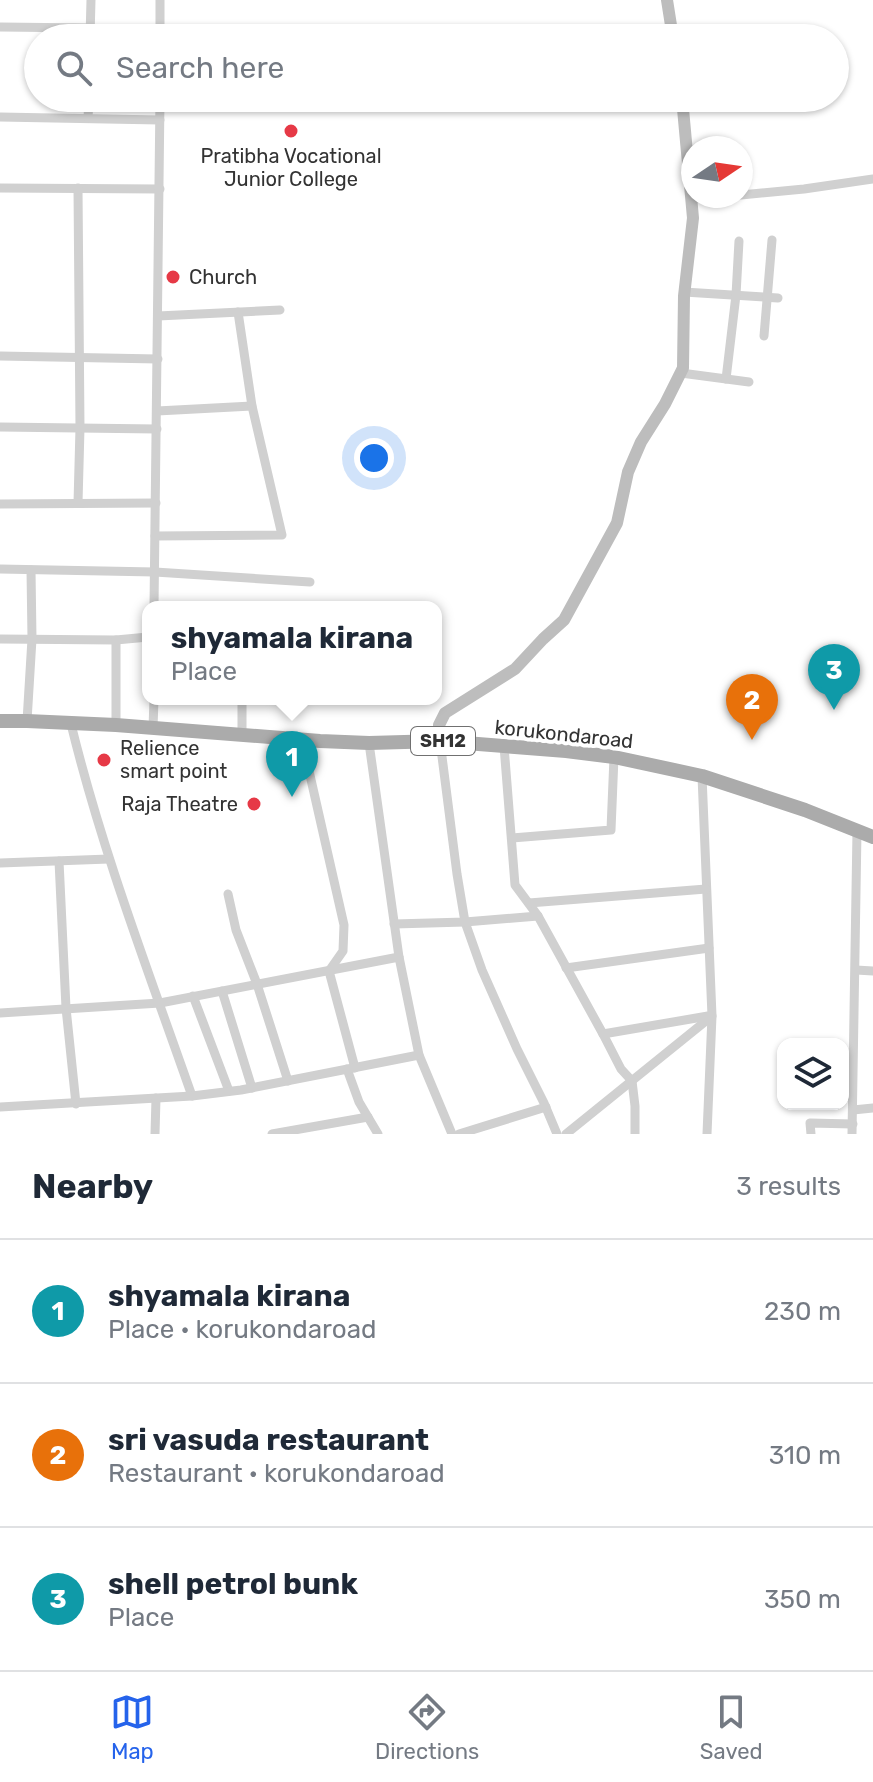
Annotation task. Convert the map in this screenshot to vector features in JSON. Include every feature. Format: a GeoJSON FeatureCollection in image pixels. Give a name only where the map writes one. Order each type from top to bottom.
{"type":"FeatureCollection","features":[{"type":"Feature","properties":{"kind":"main road"},"geometry":{"type":"LineString","coordinates":[[667,0],[671,24]]}},
{"type":"Feature","properties":{"kind":"main road"},"geometry":{"type":"LineString","coordinates":[[683,112],[685,136]]}},
{"type":"Feature","properties":{"kind":"main road"},"geometry":{"type":"LineString","coordinates":[[440,741],[439,725],[445,713],[515,669],[564,620],[617,523],[628,472],[641,442],[681,373],[692,208]]}},
{"type":"Feature","properties":{"kind":"main road","name":"korukondaroad"},"geometry":{"type":"LineString","coordinates":[[0,721],[116,725],[302,740],[369,743],[440,741],[614,757],[702,776],[805,810],[873,837]]}},
{"type":"Feature","properties":{"kind":"street"},"geometry":{"type":"LineString","coordinates":[[90,24],[91,0]]}},
{"type":"Feature","properties":{"kind":"street"},"geometry":{"type":"LineString","coordinates":[[160,0],[160,24]]}},
{"type":"Feature","properties":{"kind":"street"},"geometry":{"type":"LineString","coordinates":[[0,27],[24,29]]}},
{"type":"Feature","properties":{"kind":"street"},"geometry":{"type":"LineString","coordinates":[[88,112],[88,118]]}},
{"type":"Feature","properties":{"kind":"street"},"geometry":{"type":"LineString","coordinates":[[154,601],[160,112]]}},
{"type":"Feature","properties":{"kind":"street"},"geometry":{"type":"LineString","coordinates":[[0,117],[160,120]]}},
{"type":"Feature","properties":{"kind":"street"},"geometry":{"type":"LineString","coordinates":[[753,194],[873,179]]}},
{"type":"Feature","properties":{"kind":"street"},"geometry":{"type":"LineString","coordinates":[[0,188],[160,189]]}},
{"type":"Feature","properties":{"kind":"street"},"geometry":{"type":"LineString","coordinates":[[78,188],[78,503]]}},
{"type":"Feature","properties":{"kind":"street"},"geometry":{"type":"LineString","coordinates":[[764,336],[772,298],[772,240]]}},
{"type":"Feature","properties":{"kind":"street"},"geometry":{"type":"LineString","coordinates":[[726,379],[739,241]]}},
{"type":"Feature","properties":{"kind":"street"},"geometry":{"type":"LineString","coordinates":[[684,292],[772,298]]}},
{"type":"Feature","properties":{"kind":"street"},"geometry":{"type":"LineString","coordinates":[[158,316],[280,310]]}},
{"type":"Feature","properties":{"kind":"street"},"geometry":{"type":"LineString","coordinates":[[155,536],[282,535],[252,406],[238,312]]}},
{"type":"Feature","properties":{"kind":"street"},"geometry":{"type":"LineString","coordinates":[[0,356],[158,359]]}},
{"type":"Feature","properties":{"kind":"street"},"geometry":{"type":"LineString","coordinates":[[681,373],[749,382]]}},
{"type":"Feature","properties":{"kind":"street"},"geometry":{"type":"LineString","coordinates":[[157,411],[252,406]]}},
{"type":"Feature","properties":{"kind":"street"},"geometry":{"type":"LineString","coordinates":[[0,427],[157,429]]}},
{"type":"Feature","properties":{"kind":"street"},"geometry":{"type":"LineString","coordinates":[[0,504],[156,503]]}},
{"type":"Feature","properties":{"kind":"street"},"geometry":{"type":"LineString","coordinates":[[0,569],[155,572],[310,582]]}},
{"type":"Feature","properties":{"kind":"street"},"geometry":{"type":"LineString","coordinates":[[27,721],[32,639],[31,570]]}},
{"type":"Feature","properties":{"kind":"street"},"geometry":{"type":"LineString","coordinates":[[0,639],[142,638]]}},
{"type":"Feature","properties":{"kind":"street"},"geometry":{"type":"LineString","coordinates":[[116,640],[116,725]]}},
{"type":"Feature","properties":{"kind":"street"},"geometry":{"type":"LineString","coordinates":[[153,728],[154,705]]}},
{"type":"Feature","properties":{"kind":"street"},"geometry":{"type":"LineString","coordinates":[[242,705],[242,736]]}},
{"type":"Feature","properties":{"kind":"street"},"geometry":{"type":"LineString","coordinates":[[71,724],[109,859],[192,1096]]}},
{"type":"Feature","properties":{"kind":"street"},"geometry":{"type":"LineString","coordinates":[[302,740],[344,925],[343,951],[329,971],[359,1102],[378,1134]]}},
{"type":"Feature","properties":{"kind":"street"},"geometry":{"type":"LineString","coordinates":[[440,741],[465,922],[482,970],[557,1134]]}},
{"type":"Feature","properties":{"kind":"street"},"geometry":{"type":"LineString","coordinates":[[369,743],[399,957],[419,1055],[452,1134]]}},
{"type":"Feature","properties":{"kind":"street"},"geometry":{"type":"LineString","coordinates":[[504,746],[515,885],[538,916],[621,1069],[632,1081],[635,1134]]}},
{"type":"Feature","properties":{"kind":"street"},"geometry":{"type":"LineString","coordinates":[[512,838],[611,830],[614,757]]}},
{"type":"Feature","properties":{"kind":"street"},"geometry":{"type":"LineString","coordinates":[[702,776],[712,1016],[707,1134]]}},
{"type":"Feature","properties":{"kind":"street"},"geometry":{"type":"LineString","coordinates":[[811,1134],[810,1123],[833,1129],[852,1129],[857,831]]}},
{"type":"Feature","properties":{"kind":"street"},"geometry":{"type":"LineString","coordinates":[[0,863],[109,859]]}},
{"type":"Feature","properties":{"kind":"street"},"geometry":{"type":"LineString","coordinates":[[59,861],[66,1008],[76,1104]]}},
{"type":"Feature","properties":{"kind":"street"},"geometry":{"type":"LineString","coordinates":[[529,903],[706,889]]}},
{"type":"Feature","properties":{"kind":"street"},"geometry":{"type":"LineString","coordinates":[[228,894],[236,930],[288,1081]]}},
{"type":"Feature","properties":{"kind":"street"},"geometry":{"type":"LineString","coordinates":[[394,924],[538,916]]}},
{"type":"Feature","properties":{"kind":"street"},"geometry":{"type":"LineString","coordinates":[[566,968],[709,948]]}},
{"type":"Feature","properties":{"kind":"street"},"geometry":{"type":"LineString","coordinates":[[0,1013],[160,1003],[399,957]]}},
{"type":"Feature","properties":{"kind":"street"},"geometry":{"type":"LineString","coordinates":[[856,970],[873,971]]}},
{"type":"Feature","properties":{"kind":"street"},"geometry":{"type":"LineString","coordinates":[[222,991],[252,1088]]}},
{"type":"Feature","properties":{"kind":"street"},"geometry":{"type":"LineString","coordinates":[[193,996],[229,1091]]}},
{"type":"Feature","properties":{"kind":"street"},"geometry":{"type":"LineString","coordinates":[[603,1034],[712,1016]]}},
{"type":"Feature","properties":{"kind":"street"},"geometry":{"type":"LineString","coordinates":[[566,1134],[712,1016]]}},
{"type":"Feature","properties":{"kind":"street"},"geometry":{"type":"LineString","coordinates":[[0,1107],[192,1096],[252,1088],[419,1055]]}},
{"type":"Feature","properties":{"kind":"street"},"geometry":{"type":"LineString","coordinates":[[155,1134],[156,1098]]}},
{"type":"Feature","properties":{"kind":"street"},"geometry":{"type":"LineString","coordinates":[[459,1134],[546,1107]]}},
{"type":"Feature","properties":{"kind":"street"},"geometry":{"type":"LineString","coordinates":[[853,1110],[873,1108]]}},
{"type":"Feature","properties":{"kind":"street"},"geometry":{"type":"LineString","coordinates":[[272,1134],[368,1117]]}},
{"type":"Feature","properties":{"kind":"place","name":"Pratibha Vocational Junior College"},"geometry":{"type":"Point","coordinates":[291,131]}},
{"type":"Feature","properties":{"kind":"place","name":"Church"},"geometry":{"type":"Point","coordinates":[173,277]}},
{"type":"Feature","properties":{"kind":"place","name":"shell petrol bunk"},"geometry":{"type":"Point","coordinates":[834,710]}},
{"type":"Feature","properties":{"kind":"place","name":"sri vasuda restaurant"},"geometry":{"type":"Point","coordinates":[752,740]}},
{"type":"Feature","properties":{"kind":"place","name":"Relience smart point"},"geometry":{"type":"Point","coordinates":[104,760]}},
{"type":"Feature","properties":{"kind":"place","name":"shyamala kirana"},"geometry":{"type":"Point","coordinates":[292,797]}},
{"type":"Feature","properties":{"kind":"place","name":"Raja Theatre"},"geometry":{"type":"Point","coordinates":[254,804]}}]}
